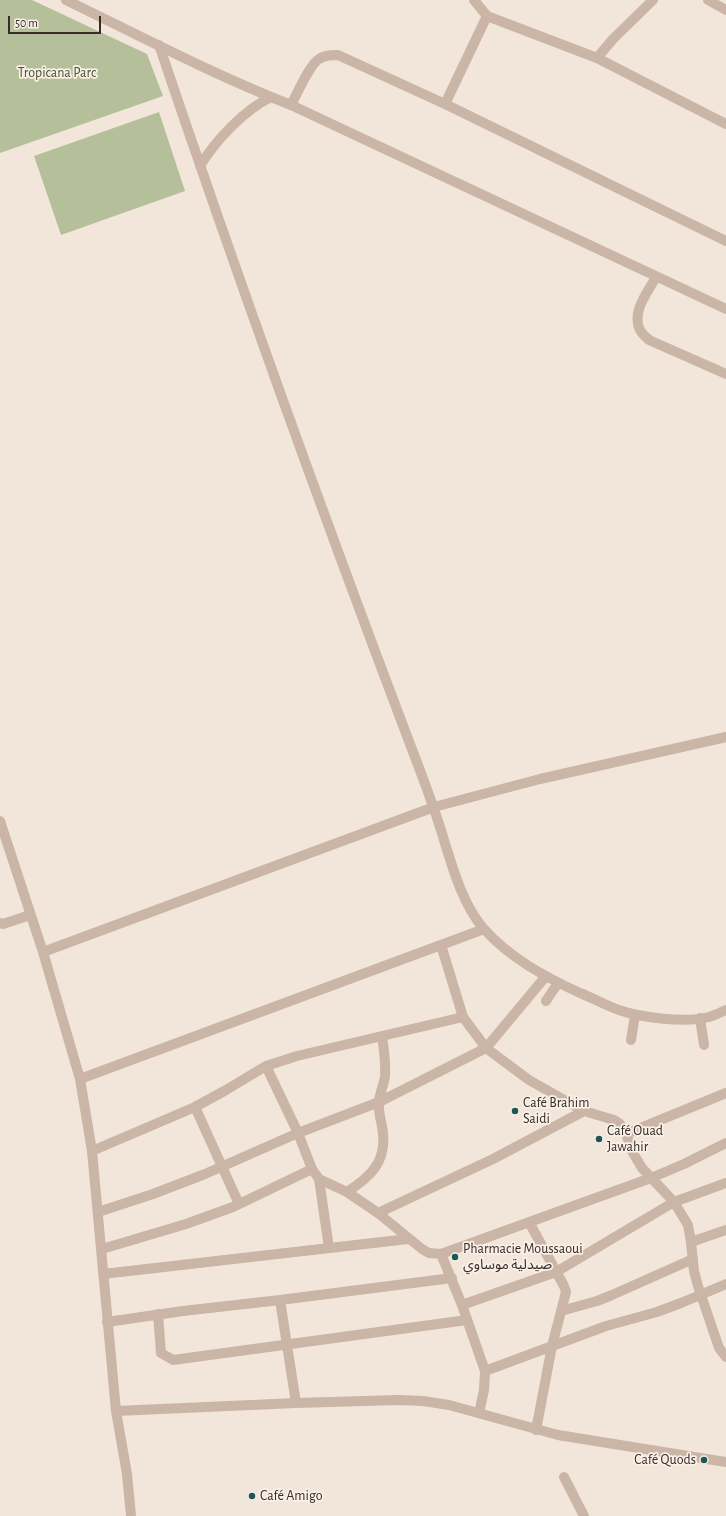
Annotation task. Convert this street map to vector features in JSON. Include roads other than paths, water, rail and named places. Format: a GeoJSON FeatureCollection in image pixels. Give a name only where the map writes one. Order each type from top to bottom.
{"type":"FeatureCollection","features":[{"type":"Feature","properties":{"kind":"street"},"geometry":{"type":"LineString","coordinates":[[66,0],[159,45],[271,97],[292,105],[726,309]]}},
{"type":"Feature","properties":{"kind":"street"},"geometry":{"type":"LineString","coordinates":[[474,0],[487,16],[597,58],[726,124]]}},
{"type":"Feature","properties":{"kind":"street"},"geometry":{"type":"LineString","coordinates":[[597,58],[613,39],[653,0]]}},
{"type":"Feature","properties":{"kind":"street"},"geometry":{"type":"LineString","coordinates":[[708,0],[726,10]]}},
{"type":"Feature","properties":{"kind":"street"},"geometry":{"type":"LineString","coordinates":[[445,104],[487,16]]}},
{"type":"Feature","properties":{"kind":"street"},"geometry":{"type":"LineString","coordinates":[[159,45],[200,166],[351,589],[434,807],[462,893],[470,909],[484,929],[512,954],[558,983],[604,1004],[635,1015],[655,1018],[700,1018],[711,1016],[726,1010]]}},
{"type":"Feature","properties":{"kind":"street"},"geometry":{"type":"LineString","coordinates":[[292,105],[315,62],[318,59],[338,55],[445,104],[726,241]]}},
{"type":"Feature","properties":{"kind":"street"},"geometry":{"type":"LineString","coordinates":[[200,166],[208,153],[228,131],[251,109],[271,97]]}},
{"type":"Feature","properties":{"kind":"street"},"geometry":{"type":"LineString","coordinates":[[656,276],[638,311],[640,331],[649,340],[726,374]]}},
{"type":"Feature","properties":{"kind":"street"},"geometry":{"type":"LineString","coordinates":[[43,952],[434,807],[540,779],[726,737]]}},
{"type":"Feature","properties":{"kind":"street"},"geometry":{"type":"LineString","coordinates":[[0,821],[43,952],[80,1078],[92,1151],[116,1412],[127,1474],[131,1516]]}},
{"type":"Feature","properties":{"kind":"street"},"geometry":{"type":"LineString","coordinates":[[0,923],[3,924],[30,914]]}},
{"type":"Feature","properties":{"kind":"street"},"geometry":{"type":"LineString","coordinates":[[80,1078],[484,929]]}},
{"type":"Feature","properties":{"kind":"street"},"geometry":{"type":"LineString","coordinates":[[441,945],[463,1017],[486,1048],[529,1080],[584,1111],[614,1120],[620,1124],[626,1134],[633,1153],[642,1168],[674,1202],[681,1212],[688,1225],[694,1271],[701,1295],[726,1357]]}},
{"type":"Feature","properties":{"kind":"street"},"geometry":{"type":"LineString","coordinates":[[98,1212],[152,1194],[223,1167],[298,1133],[379,1102],[486,1048],[546,976]]}},
{"type":"Feature","properties":{"kind":"street"},"geometry":{"type":"LineString","coordinates":[[546,1001],[558,983]]}},
{"type":"Feature","properties":{"kind":"street"},"geometry":{"type":"LineString","coordinates":[[631,1040],[635,1015]]}},
{"type":"Feature","properties":{"kind":"street"},"geometry":{"type":"LineString","coordinates":[[92,1151],[195,1107],[266,1066],[297,1056],[463,1017]]}},
{"type":"Feature","properties":{"kind":"street"},"geometry":{"type":"LineString","coordinates":[[700,1018],[704,1045]]}},
{"type":"Feature","properties":{"kind":"street"},"geometry":{"type":"LineString","coordinates":[[347,1192],[364,1181],[381,1158],[383,1149],[383,1133],[379,1102],[384,1086],[385,1074],[382,1036]]}},
{"type":"Feature","properties":{"kind":"street"},"geometry":{"type":"LineString","coordinates":[[266,1066],[298,1133],[312,1169],[318,1179],[329,1248]]}},
{"type":"Feature","properties":{"kind":"street"},"geometry":{"type":"LineString","coordinates":[[626,1134],[726,1093]]}},
{"type":"Feature","properties":{"kind":"street"},"geometry":{"type":"LineString","coordinates":[[195,1107],[239,1204]]}},
{"type":"Feature","properties":{"kind":"street"},"geometry":{"type":"LineString","coordinates":[[378,1213],[493,1159],[584,1111]]}},
{"type":"Feature","properties":{"kind":"street"},"geometry":{"type":"LineString","coordinates":[[318,1179],[347,1192],[378,1213],[408,1239],[429,1253],[441,1254],[651,1178],[684,1164],[726,1143]]}},
{"type":"Feature","properties":{"kind":"street"},"geometry":{"type":"LineString","coordinates":[[102,1248],[186,1224],[239,1204],[312,1169]]}},
{"type":"Feature","properties":{"kind":"street"},"geometry":{"type":"LineString","coordinates":[[462,1305],[556,1272],[674,1202],[726,1183]]}},
{"type":"Feature","properties":{"kind":"street"},"geometry":{"type":"LineString","coordinates":[[530,1222],[566,1292],[552,1346],[536,1430]]}},
{"type":"Feature","properties":{"kind":"street"},"geometry":{"type":"LineString","coordinates":[[691,1242],[726,1230]]}},
{"type":"Feature","properties":{"kind":"street"},"geometry":{"type":"LineString","coordinates":[[104,1274],[408,1239]]}},
{"type":"Feature","properties":{"kind":"street"},"geometry":{"type":"LineString","coordinates":[[441,1254],[462,1305],[484,1371],[484,1390],[478,1413]]}},
{"type":"Feature","properties":{"kind":"street"},"geometry":{"type":"LineString","coordinates":[[561,1311],[612,1296],[693,1259]]}},
{"type":"Feature","properties":{"kind":"street"},"geometry":{"type":"LineString","coordinates":[[107,1322],[158,1314],[452,1278]]}},
{"type":"Feature","properties":{"kind":"street"},"geometry":{"type":"LineString","coordinates":[[484,1371],[606,1326],[657,1312],[726,1284]]}},
{"type":"Feature","properties":{"kind":"street"},"geometry":{"type":"LineString","coordinates":[[280,1300],[296,1403]]}},
{"type":"Feature","properties":{"kind":"street"},"geometry":{"type":"LineString","coordinates":[[158,1314],[161,1353],[173,1360],[467,1320]]}},
{"type":"Feature","properties":{"kind":"street"},"geometry":{"type":"LineString","coordinates":[[116,1412],[296,1403],[423,1400],[449,1405],[558,1435],[726,1462]]}},
{"type":"Feature","properties":{"kind":"street"},"geometry":{"type":"LineString","coordinates":[[564,1478],[584,1516]]}},
{"type":"Feature","properties":{"kind":"place","name":"Café Brahim Saidi"},"geometry":{"type":"Point","coordinates":[515,1111]}},
{"type":"Feature","properties":{"kind":"place","name":"Café Ouad Jawahir"},"geometry":{"type":"Point","coordinates":[599,1139]}},
{"type":"Feature","properties":{"kind":"place","name":"Pharmacie Moussaoui صيدلية موساوي"},"geometry":{"type":"Point","coordinates":[455,1257]}},
{"type":"Feature","properties":{"kind":"place","name":"Café Quods"},"geometry":{"type":"Point","coordinates":[704,1460]}},
{"type":"Feature","properties":{"kind":"place","name":"Café Amigo"},"geometry":{"type":"Point","coordinates":[252,1496]}},
{"type":"Feature","properties":{"kind":"park label","name":"Tropicana Parc"},"geometry":{"type":"Point","coordinates":[57,73]}}]}
